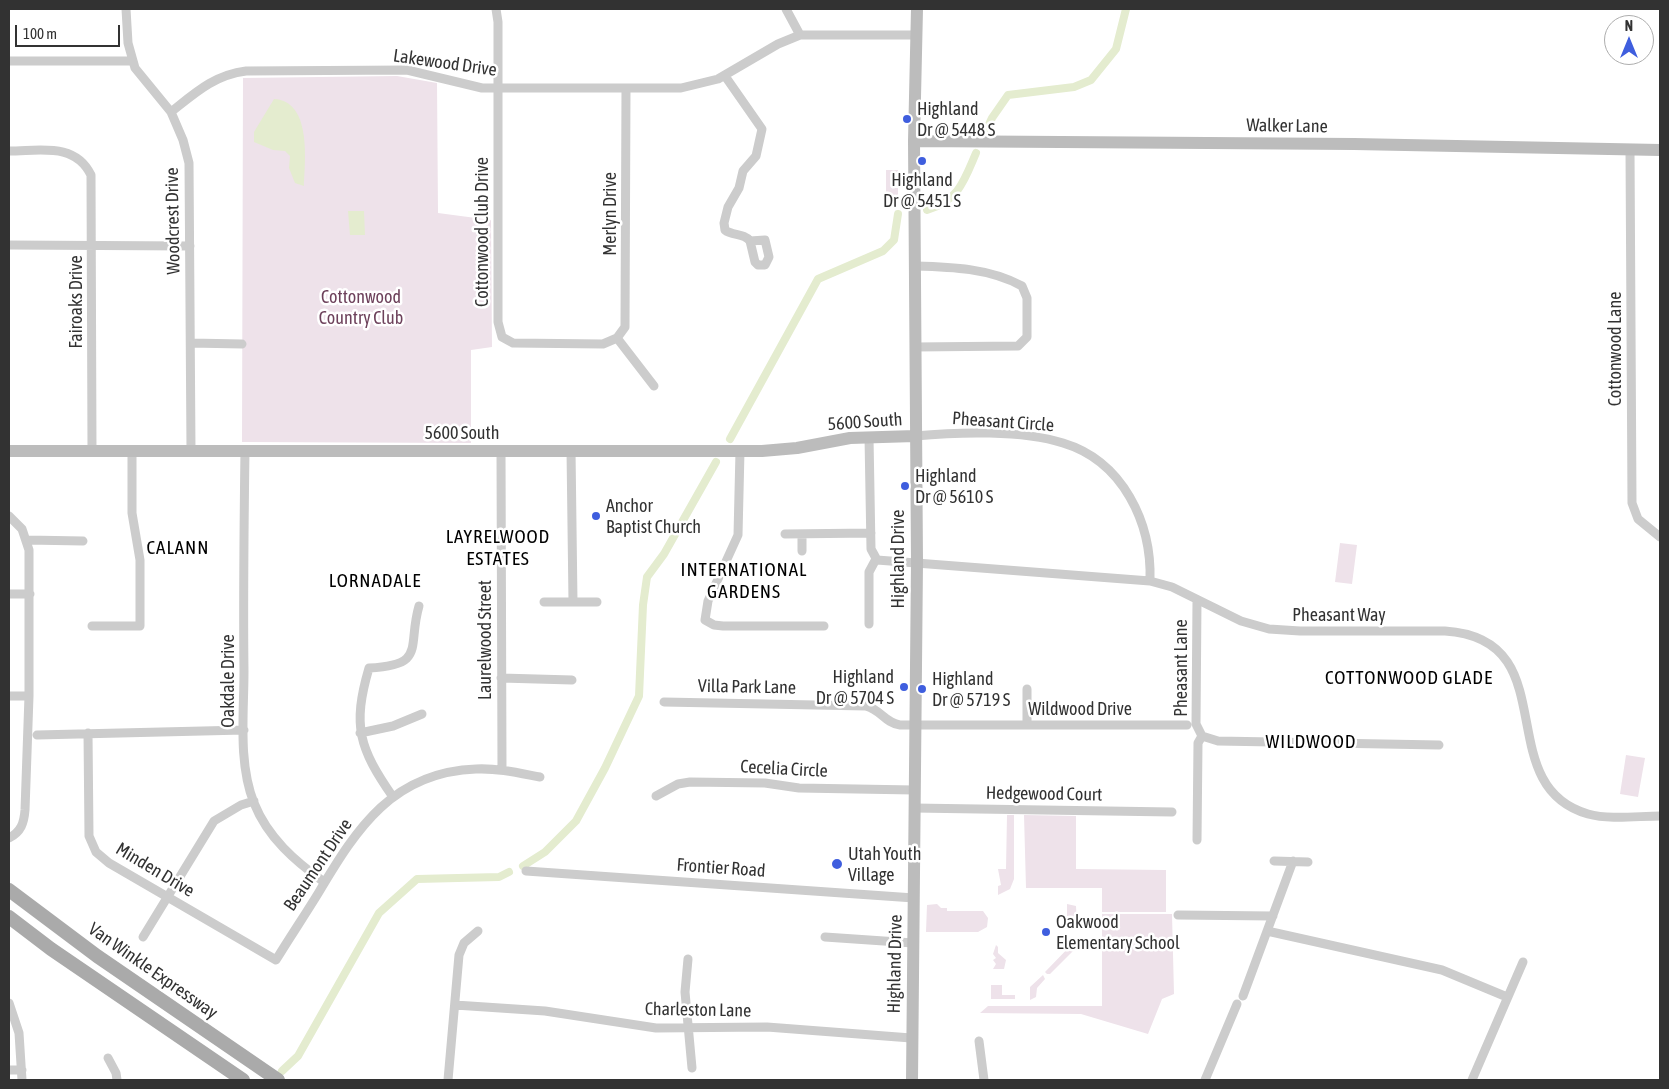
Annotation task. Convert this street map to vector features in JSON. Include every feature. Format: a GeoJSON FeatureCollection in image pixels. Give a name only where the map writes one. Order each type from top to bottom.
{"type":"FeatureCollection","features":[{"type":"Feature","properties":{"kind":"main road","name":"Highland Drive"},"geometry":{"type":"LineString","coordinates":[[912,1080],[913,725],[917,562],[914,141],[917,9]]}},
{"type":"Feature","properties":{"kind":"main road","name":"Walker Lane"},"geometry":{"type":"LineString","coordinates":[[914,141],[1335,144],[1660,150]]}},
{"type":"Feature","properties":{"kind":"main road","name":"5600 South"},"geometry":{"type":"LineString","coordinates":[[9,451],[740,451],[784,450],[841,439],[915,436]]}},
{"type":"Feature","properties":{"kind":"main road","name":"Van Winkle Expressway"},"geometry":{"type":"LineString","coordinates":[[9,890],[97,956],[278,1080]]}},
{"type":"Feature","properties":{"kind":"main road"},"geometry":{"type":"LineString","coordinates":[[9,917],[51,949],[243,1080]]}},
{"type":"Feature","properties":{"kind":"street","name":"Woodcrest Drive"},"geometry":{"type":"LineString","coordinates":[[126,9],[128,43],[132,61],[142,80],[171,112],[183,140],[189,163],[191,450]]}},
{"type":"Feature","properties":{"kind":"street","name":"Cottonwood Club Drive"},"geometry":{"type":"LineString","coordinates":[[496,9],[498,322],[502,337],[513,343],[603,344],[617,338]]}},
{"type":"Feature","properties":{"kind":"street"},"geometry":{"type":"LineString","coordinates":[[786,9],[800,35]]}},
{"type":"Feature","properties":{"kind":"street","name":"Lakewood Drive"},"geometry":{"type":"LineString","coordinates":[[171,112],[207,83],[246,70],[407,70],[432,75],[468,86],[498,88],[689,87],[711,82],[725,76],[778,44],[800,35],[916,35]]}},
{"type":"Feature","properties":{"kind":"street"},"geometry":{"type":"LineString","coordinates":[[9,61],[132,61]]}},
{"type":"Feature","properties":{"kind":"street"},"geometry":{"type":"LineString","coordinates":[[725,76],[762,129],[756,156],[741,175],[738,188],[729,204],[724,224],[727,232],[746,236],[750,241]]}},
{"type":"Feature","properties":{"kind":"street","name":"Merlyn Drive"},"geometry":{"type":"LineString","coordinates":[[617,338],[626,321],[626,88]]}},
{"type":"Feature","properties":{"kind":"street","name":"Cottonwood Lane"},"geometry":{"type":"LineString","coordinates":[[1630,150],[1632,503],[1638,519],[1660,537]]}},
{"type":"Feature","properties":{"kind":"street","name":"Fairoaks Drive"},"geometry":{"type":"LineString","coordinates":[[9,152],[63,152],[80,158],[91,175],[93,245],[92,450]]}},
{"type":"Feature","properties":{"kind":"street"},"geometry":{"type":"LineString","coordinates":[[9,245],[190,246]]}},
{"type":"Feature","properties":{"kind":"street"},"geometry":{"type":"LineString","coordinates":[[915,266],[980,271],[1019,284],[1026,290],[1027,335],[1024,342],[1018,346],[915,347]]}},
{"type":"Feature","properties":{"kind":"street"},"geometry":{"type":"LineString","coordinates":[[617,338],[654,386]]}},
{"type":"Feature","properties":{"kind":"street"},"geometry":{"type":"LineString","coordinates":[[191,343],[242,344]]}},
{"type":"Feature","properties":{"kind":"street","name":"Pheasant Circle"},"geometry":{"type":"LineString","coordinates":[[915,436],[949,434],[1039,437],[1072,445],[1094,458],[1121,483],[1139,511],[1149,551],[1150,581]]}},
{"type":"Feature","properties":{"kind":"street"},"geometry":{"type":"LineString","coordinates":[[869,437],[871,551],[876,559],[869,574],[869,624]]}},
{"type":"Feature","properties":{"kind":"street","name":"Oakdale Drive"},"geometry":{"type":"LineString","coordinates":[[244,450],[245,765],[254,802],[266,825],[295,861],[324,882]]}},
{"type":"Feature","properties":{"kind":"street","name":"Laurelwood Street"},"geometry":{"type":"LineString","coordinates":[[501,450],[502,770]]}},
{"type":"Feature","properties":{"kind":"street"},"geometry":{"type":"LineString","coordinates":[[571,450],[573,602]]}},
{"type":"Feature","properties":{"kind":"street"},"geometry":{"type":"LineString","coordinates":[[92,626],[140,626],[140,560],[132,513],[132,451]]}},
{"type":"Feature","properties":{"kind":"street"},"geometry":{"type":"LineString","coordinates":[[740,451],[738,535],[708,601],[705,620],[714,625],[723,626],[824,626]]}},
{"type":"Feature","properties":{"kind":"street"},"geometry":{"type":"LineString","coordinates":[[9,516],[20,525],[28,540],[30,594],[30,696],[25,817],[20,828],[9,838]]}},
{"type":"Feature","properties":{"kind":"street"},"geometry":{"type":"LineString","coordinates":[[785,534],[871,533]]}},
{"type":"Feature","properties":{"kind":"street"},"geometry":{"type":"LineString","coordinates":[[802,534],[802,551]]}},
{"type":"Feature","properties":{"kind":"street"},"geometry":{"type":"LineString","coordinates":[[28,540],[82,541]]}},
{"type":"Feature","properties":{"kind":"street","name":"Pheasant Way"},"geometry":{"type":"LineString","coordinates":[[876,559],[1150,581],[1172,587],[1250,624],[1278,630],[1446,631],[1478,637],[1502,653],[1513,669],[1535,762],[1543,778],[1558,796],[1576,809],[1594,815],[1660,816]]}},
{"type":"Feature","properties":{"kind":"street"},"geometry":{"type":"LineString","coordinates":[[9,594],[30,594]]}},
{"type":"Feature","properties":{"kind":"street","name":"Pheasant Lane"},"geometry":{"type":"LineString","coordinates":[[1197,600],[1196,724],[1202,736],[1218,741],[1439,745]]}},
{"type":"Feature","properties":{"kind":"street"},"geometry":{"type":"LineString","coordinates":[[544,602],[597,602]]}},
{"type":"Feature","properties":{"kind":"street"},"geometry":{"type":"LineString","coordinates":[[393,797],[372,766],[360,733],[359,716],[361,700],[369,668],[392,666],[406,659],[413,648],[419,606]]}},
{"type":"Feature","properties":{"kind":"street"},"geometry":{"type":"LineString","coordinates":[[501,678],[572,680]]}},
{"type":"Feature","properties":{"kind":"street"},"geometry":{"type":"LineString","coordinates":[[1027,689],[1027,725]]}},
{"type":"Feature","properties":{"kind":"street"},"geometry":{"type":"LineString","coordinates":[[9,696],[30,696]]}},
{"type":"Feature","properties":{"kind":"street","name":"Villa Park Lane"},"geometry":{"type":"LineString","coordinates":[[664,702],[866,706],[876,710],[892,724],[913,725]]}},
{"type":"Feature","properties":{"kind":"street"},"geometry":{"type":"LineString","coordinates":[[360,733],[393,726],[422,714]]}},
{"type":"Feature","properties":{"kind":"street","name":"Wildwood Drive"},"geometry":{"type":"LineString","coordinates":[[913,725],[1187,725]]}},
{"type":"Feature","properties":{"kind":"street"},"geometry":{"type":"LineString","coordinates":[[38,735],[244,730]]}},
{"type":"Feature","properties":{"kind":"street","name":"Minden Drive"},"geometry":{"type":"LineString","coordinates":[[88,734],[88,831],[93,847],[104,860],[276,960]]}},
{"type":"Feature","properties":{"kind":"street"},"geometry":{"type":"LineString","coordinates":[[1197,840],[1198,743],[1202,736]]}},
{"type":"Feature","properties":{"kind":"street","name":"Beaumont Drive"},"geometry":{"type":"LineString","coordinates":[[276,960],[357,833],[370,817],[393,797],[410,786],[443,774],[475,769],[502,770],[540,777]]}},
{"type":"Feature","properties":{"kind":"street","name":"Cecelia Circle"},"geometry":{"type":"LineString","coordinates":[[656,796],[678,784],[690,782],[765,783],[799,788],[914,790]]}},
{"type":"Feature","properties":{"kind":"street"},"geometry":{"type":"LineString","coordinates":[[143,937],[214,821],[240,805],[254,802]]}},
{"type":"Feature","properties":{"kind":"street","name":"Hedgewood Court"},"geometry":{"type":"LineString","coordinates":[[914,808],[1172,812]]}},
{"type":"Feature","properties":{"kind":"street"},"geometry":{"type":"LineString","coordinates":[[1274,861],[1308,862]]}},
{"type":"Feature","properties":{"kind":"street"},"geometry":{"type":"LineString","coordinates":[[1243,996],[1293,861]]}},
{"type":"Feature","properties":{"kind":"street","name":"Frontier Road"},"geometry":{"type":"LineString","coordinates":[[526,871],[914,898]]}},
{"type":"Feature","properties":{"kind":"street"},"geometry":{"type":"LineString","coordinates":[[1178,915],[1273,916]]}},
{"type":"Feature","properties":{"kind":"street"},"geometry":{"type":"LineString","coordinates":[[448,1080],[459,955],[464,943],[478,931]]}},
{"type":"Feature","properties":{"kind":"street"},"geometry":{"type":"LineString","coordinates":[[1267,931],[1442,970],[1508,997]]}},
{"type":"Feature","properties":{"kind":"street"},"geometry":{"type":"LineString","coordinates":[[825,936],[913,943]]}},
{"type":"Feature","properties":{"kind":"street"},"geometry":{"type":"LineString","coordinates":[[688,959],[685,985],[692,1068]]}},
{"type":"Feature","properties":{"kind":"street"},"geometry":{"type":"LineString","coordinates":[[1472,1080],[1523,962]]}},
{"type":"Feature","properties":{"kind":"street"},"geometry":{"type":"LineString","coordinates":[[9,1003],[19,1033],[22,1080]]}},
{"type":"Feature","properties":{"kind":"street"},"geometry":{"type":"LineString","coordinates":[[1206,1080],[1237,1004]]}},
{"type":"Feature","properties":{"kind":"street","name":"Charleston Lane"},"geometry":{"type":"LineString","coordinates":[[455,1006],[545,1011],[647,1027],[767,1027],[911,1038]]}},
{"type":"Feature","properties":{"kind":"street"},"geometry":{"type":"LineString","coordinates":[[979,1041],[984,1080]]}},
{"type":"Feature","properties":{"kind":"street"},"geometry":{"type":"LineString","coordinates":[[108,1058],[116,1073],[116,1080]]}},
{"type":"Feature","properties":{"kind":"street"},"geometry":{"type":"LineString","coordinates":[[9,1070],[22,1070]]}},
{"type":"Feature","properties":{"kind":"green space","name":"Cottonwood Country Club"},"geometry":{"type":"Polygon","coordinates":[[[397,76],[437,83],[438,213],[491,220],[492,347],[471,350],[471,443],[242,442],[243,78],[397,76]]]}},
{"type":"Feature","properties":{"kind":"green space"},"geometry":{"type":"Polygon","coordinates":[[[886,170],[898,170],[898,195],[886,195],[886,170]]]}},
{"type":"Feature","properties":{"kind":"green space"},"geometry":{"type":"Polygon","coordinates":[[[1340,543],[1357,545],[1352,584],[1335,582],[1340,543]]]}},
{"type":"Feature","properties":{"kind":"green space"},"geometry":{"type":"Polygon","coordinates":[[[1626,755],[1645,758],[1638,797],[1620,794],[1626,755]]]}},
{"type":"Feature","properties":{"kind":"green space"},"geometry":{"type":"Polygon","coordinates":[[[1007,815],[1014,815],[1014,879],[1010,889],[998,895],[998,886],[1001,885],[998,869],[1006,869],[1007,815]]]}},
{"type":"Feature","properties":{"kind":"green space"},"geometry":{"type":"Polygon","coordinates":[[[1024,815],[1076,816],[1076,869],[1166,870],[1166,912],[1102,912],[1102,888],[1026,888],[1024,815]]]}},
{"type":"Feature","properties":{"kind":"green space"},"geometry":{"type":"Polygon","coordinates":[[[937,904],[941,908],[947,908],[947,911],[983,911],[988,918],[987,927],[978,932],[926,932],[927,905],[937,904]]]}},
{"type":"Feature","properties":{"kind":"green space"},"geometry":{"type":"Polygon","coordinates":[[[1067,904],[1076,906],[1077,925],[1074,928],[1067,928],[1067,904]]]}},
{"type":"Feature","properties":{"kind":"green space"},"geometry":{"type":"Polygon","coordinates":[[[1102,914],[1172,914],[1174,994],[1162,999],[1148,1034],[1081,1014],[980,1013],[988,1006],[1102,1006],[1102,914]]]}},
{"type":"Feature","properties":{"kind":"green space"},"geometry":{"type":"Polygon","coordinates":[[[1075,941],[1077,944],[1075,949],[1050,974],[1047,974],[1045,972],[1075,941]]]}},
{"type":"Feature","properties":{"kind":"green space"},"geometry":{"type":"Polygon","coordinates":[[[996,945],[998,953],[1006,960],[1004,969],[993,969],[996,964],[993,960],[996,958],[993,954],[996,945]]]}},
{"type":"Feature","properties":{"kind":"green space"},"geometry":{"type":"Polygon","coordinates":[[[1043,975],[1045,979],[1037,988],[1036,997],[1030,1000],[1030,987],[1043,975]]]}},
{"type":"Feature","properties":{"kind":"green space"},"geometry":{"type":"Polygon","coordinates":[[[991,985],[1002,985],[1002,995],[1015,995],[1015,999],[991,999],[991,985]]]}},
{"type":"Feature","properties":{"kind":"shaded area"},"geometry":{"type":"Polygon","coordinates":[[[274,99],[286,102],[295,110],[300,121],[304,134],[305,148],[304,186],[295,183],[289,168],[290,156],[285,151],[273,150],[254,142],[254,132],[274,99]]]}},
{"type":"Feature","properties":{"kind":"shaded area"},"geometry":{"type":"Polygon","coordinates":[[[348,211],[364,211],[365,235],[350,235],[348,211]]]}},
{"type":"Feature","properties":{"kind":"waterway"},"geometry":{"type":"LineString","coordinates":[[985,133],[992,118],[1008,95],[1074,87],[1091,80],[1116,49],[1126,9]]}},
{"type":"Feature","properties":{"kind":"waterway"},"geometry":{"type":"LineString","coordinates":[[927,210],[938,206],[953,195],[964,181],[976,153]]}},
{"type":"Feature","properties":{"kind":"waterway"},"geometry":{"type":"LineString","coordinates":[[730,439],[818,279],[883,251],[894,240],[898,214]]}},
{"type":"Feature","properties":{"kind":"waterway"},"geometry":{"type":"LineString","coordinates":[[523,866],[545,852],[576,821],[605,768],[639,696],[643,605],[647,577],[664,554],[716,462]]}},
{"type":"Feature","properties":{"kind":"waterway"},"geometry":{"type":"LineString","coordinates":[[282,1071],[298,1056],[379,913],[417,879],[499,877],[509,872]]}},
{"type":"Feature","properties":{"kind":"place","name":"Highland Dr @ 5448 S"},"geometry":{"type":"Point","coordinates":[907,119]}},
{"type":"Feature","properties":{"kind":"place","name":"Highland Dr @ 5451 S"},"geometry":{"type":"Point","coordinates":[922,161]}},
{"type":"Feature","properties":{"kind":"place","name":"Highland Dr @ 5610 S"},"geometry":{"type":"Point","coordinates":[905,486]}},
{"type":"Feature","properties":{"kind":"place","name":"Anchor Baptist Church"},"geometry":{"type":"Point","coordinates":[596,516]}},
{"type":"Feature","properties":{"kind":"place","name":"Highland Dr @ 5704 S"},"geometry":{"type":"Point","coordinates":[904,687]}},
{"type":"Feature","properties":{"kind":"place","name":"Highland Dr @ 5719 S"},"geometry":{"type":"Point","coordinates":[922,689]}},
{"type":"Feature","properties":{"kind":"place","name":"Utah Youth Village"},"geometry":{"type":"Point","coordinates":[837,864]}},
{"type":"Feature","properties":{"kind":"place","name":"Oakwood Elementary School"},"geometry":{"type":"Point","coordinates":[1046,932]}},
{"type":"Feature","properties":{"kind":"district","name":"CALANN"},"geometry":{"type":"Point","coordinates":[178,548]}},
{"type":"Feature","properties":{"kind":"district","name":"LAYRELWOOD ESTATES"},"geometry":{"type":"Point","coordinates":[498,548]}},
{"type":"Feature","properties":{"kind":"district","name":"LORNADALE"},"geometry":{"type":"Point","coordinates":[375,581]}},
{"type":"Feature","properties":{"kind":"district","name":"INTERNATIONAL GARDENS"},"geometry":{"type":"Point","coordinates":[744,581]}},
{"type":"Feature","properties":{"kind":"district","name":"COTTONWOOD GLADE"},"geometry":{"type":"Point","coordinates":[1409,678]}},
{"type":"Feature","properties":{"kind":"district","name":"WILDWOOD"},"geometry":{"type":"Point","coordinates":[1311,742]}}]}
